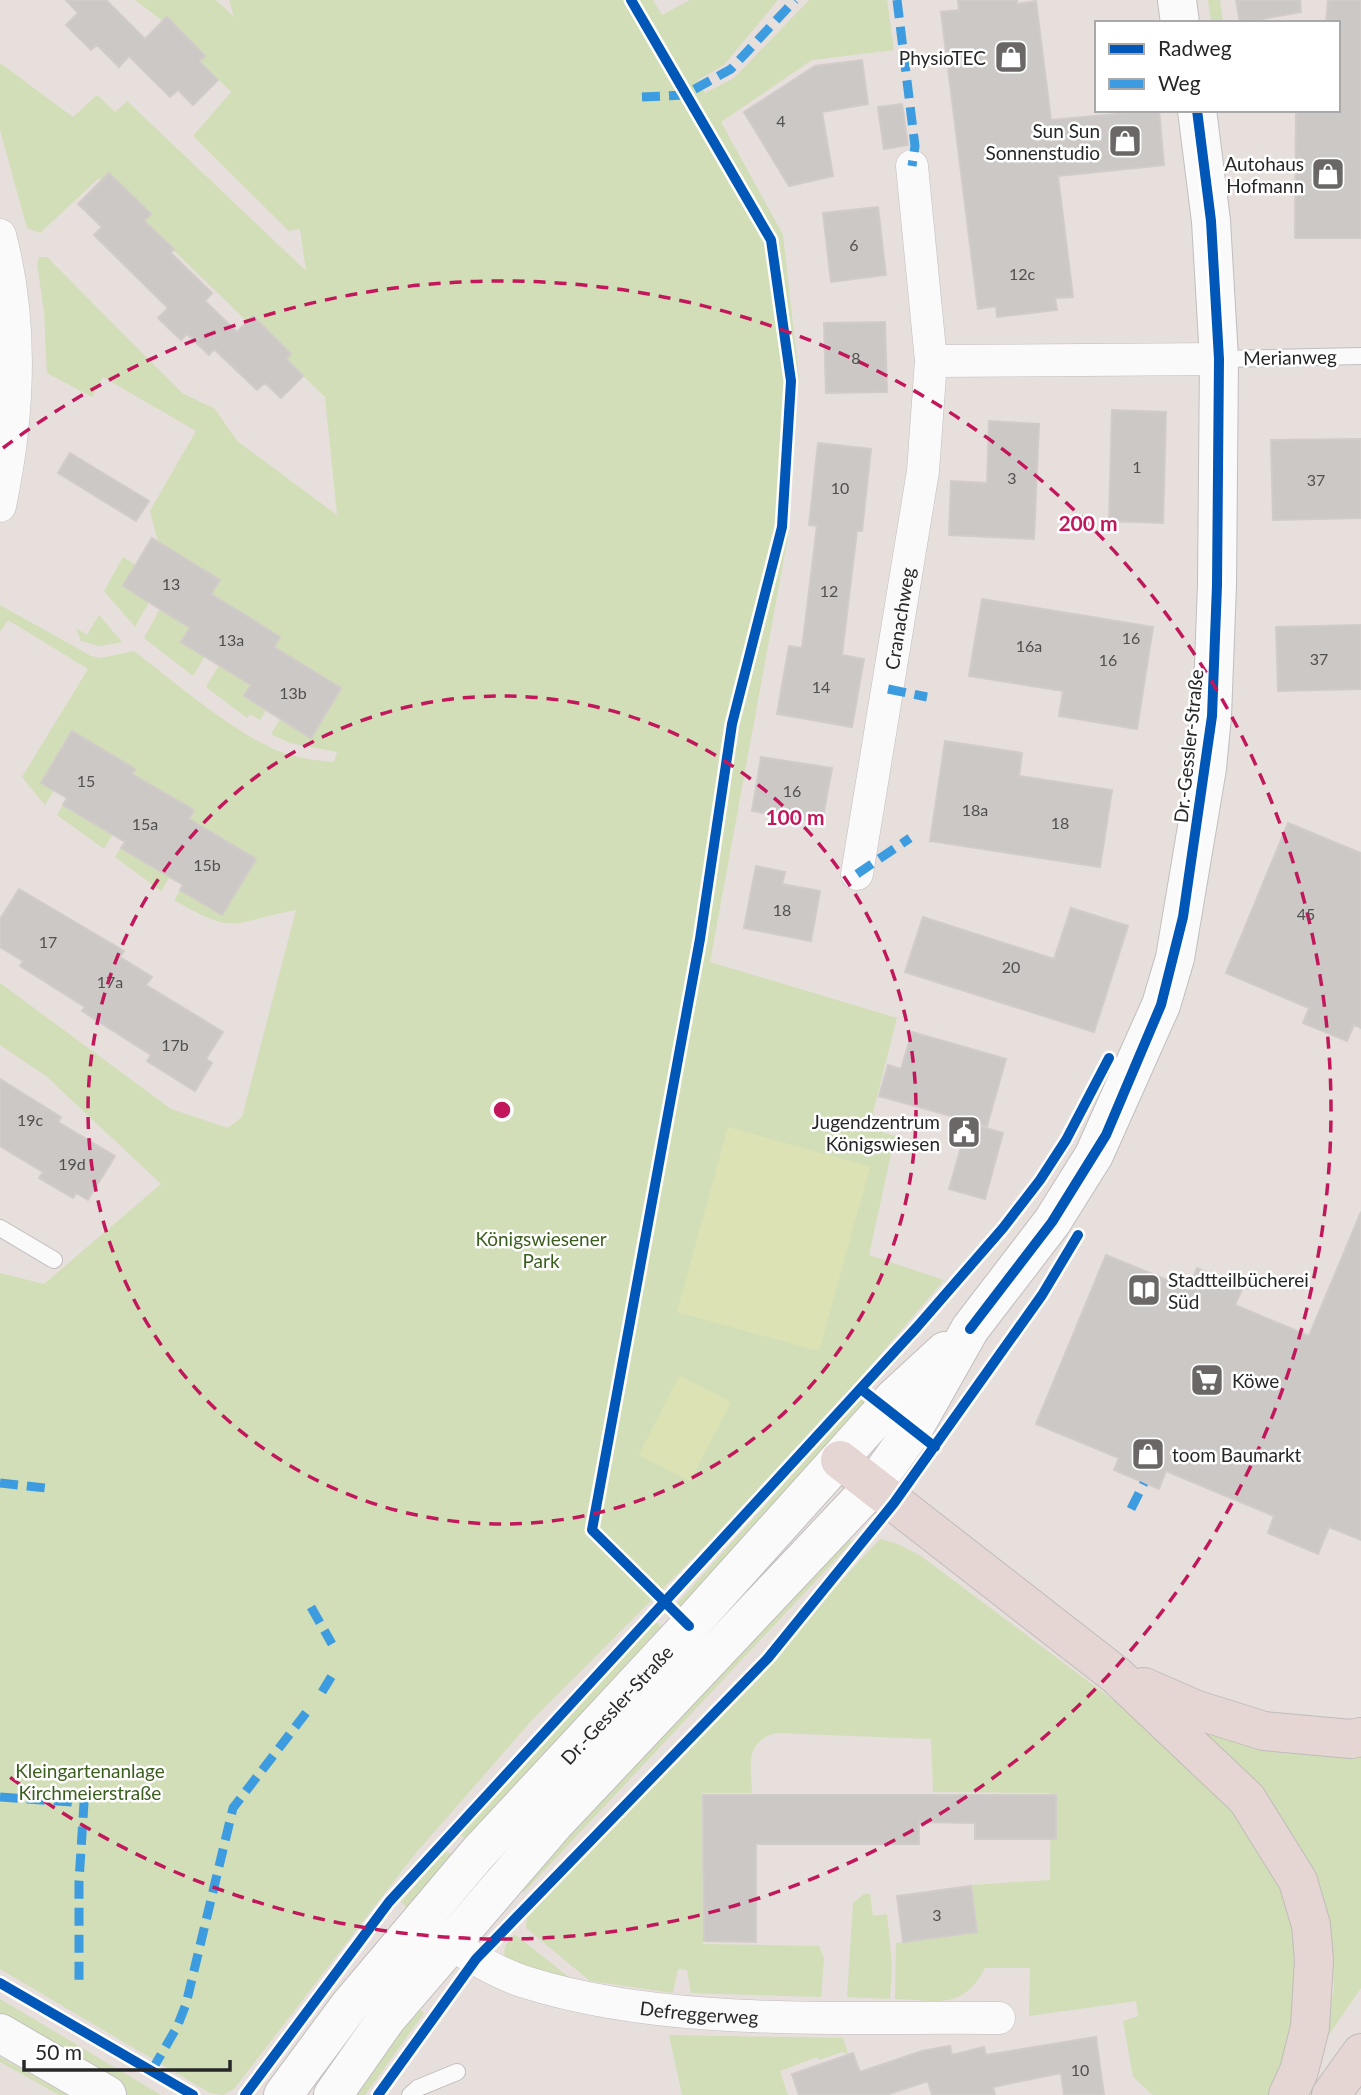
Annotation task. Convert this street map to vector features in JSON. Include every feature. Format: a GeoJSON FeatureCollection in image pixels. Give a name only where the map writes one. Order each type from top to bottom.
{"type":"FeatureCollection","features":[{"type":"Feature","properties":{"kind":"highway"},"geometry":{"type":"LineString","coordinates":[[840,1460],[1116,1675],[1247,1799],[1298,1881],[1311,1925],[1314,1960],[1310,2027],[1299,2071],[1288,2095]]}},
{"type":"Feature","properties":{"kind":"highway"},"geometry":{"type":"LineString","coordinates":[[1116,1675],[1197,1710],[1265,1731],[1351,1739],[1361,1737]]}},
{"type":"Feature","properties":{"kind":"highway"},"geometry":{"type":"LineString","coordinates":[[1331,2095],[1361,2053]]}},
{"type":"Feature","properties":{"kind":"main road"},"geometry":{"type":"LineString","coordinates":[[1177,0],[1180,21]]}},
{"type":"Feature","properties":{"kind":"main road","name":"Dr.-Gessler-Straße"},"geometry":{"type":"LineString","coordinates":[[332,2095],[387,2018],[554,1824],[873,1486],[913,1430],[970,1329],[1052,1222],[1106,1135],[1161,1005],[1175,958],[1202,799],[1212,716],[1217,584],[1219,359],[1211,221],[1197,112]]}},
{"type":"Feature","properties":{"kind":"main road","name":"Dr.-Gessler-Straße"},"geometry":{"type":"LineString","coordinates":[[283,2095],[349,2006],[478,1853],[894,1398],[970,1329]]}},
{"type":"Feature","properties":{"kind":"main road"},"geometry":{"type":"LineString","coordinates":[[0,2033],[107,2095]]}},
{"type":"Feature","properties":{"kind":"street","name":"Cranachweg"},"geometry":{"type":"LineString","coordinates":[[857,874],[923,471],[931,361],[912,166]]}},
{"type":"Feature","properties":{"kind":"street"},"geometry":{"type":"LineString","coordinates":[[0,235],[18,368],[16,416],[0,506]]}},
{"type":"Feature","properties":{"kind":"street"},"geometry":{"type":"LineString","coordinates":[[931,361],[1219,359]]}},
{"type":"Feature","properties":{"kind":"street","name":"Defreggerweg"},"geometry":{"type":"LineString","coordinates":[[417,1925],[498,1971],[523,1981],[610,2003],[705,2014],[999,2018]]}},
{"type":"Feature","properties":{"kind":"lane","name":"Merianweg"},"geometry":{"type":"LineString","coordinates":[[1219,359],[1361,356]]}},
{"type":"Feature","properties":{"kind":"lane"},"geometry":{"type":"LineString","coordinates":[[0,1228],[54,1260]]}},
{"type":"Feature","properties":{"kind":"lane"},"geometry":{"type":"LineString","coordinates":[[410,2095],[418,2088],[457,2072]]}},
{"type":"Feature","properties":{"kind":"green space","name":"Königswiesener Park"},"geometry":{"type":"Polygon","coordinates":[[[135,0],[216,0],[234,17],[229,0],[653,0],[662,15],[690,0],[778,0],[724,65],[698,80],[705,93],[734,78],[809,0],[887,0],[894,50],[812,60],[721,122],[783,235],[799,378],[789,531],[710,962],[897,1018],[869,1128],[895,1136],[869,1255],[944,1280],[788,1463],[533,1719],[415,1854],[234,2089],[223,2095],[210,2093],[0,1969],[0,1273],[44,1284],[161,1184],[46,1076],[0,1045],[0,983],[171,1109],[228,1128],[242,1117],[296,910],[246,922],[224,923],[195,912],[174,900],[180,890],[222,915],[255,858],[189,819],[194,810],[130,777],[135,769],[72,731],[41,782],[54,790],[45,805],[22,777],[88,669],[8,620],[0,632],[0,605],[91,656],[101,658],[134,651],[222,719],[276,750],[297,757],[334,762],[337,752],[290,743],[271,734],[280,719],[311,737],[341,688],[274,647],[280,637],[211,594],[219,580],[158,542],[150,511],[196,431],[103,377],[92,397],[47,373],[44,312],[37,264],[39,257],[47,257],[182,393],[215,409],[237,441],[337,515],[325,397],[99,178],[40,233],[27,228],[0,130],[0,63],[73,117],[97,95],[115,112],[127,101],[306,271],[300,229],[289,231],[193,136],[231,92],[160,19],[135,0]]]}},
{"type":"Feature","properties":{"kind":"green space"},"geometry":{"type":"Polygon","coordinates":[[[1208,0],[1220,0],[1223,21],[1211,21],[1208,0]]]}},
{"type":"Feature","properties":{"kind":"green space"},"geometry":{"type":"Polygon","coordinates":[[[123,557],[136,565],[123,586],[149,602],[135,627],[104,591],[123,557]]]}},
{"type":"Feature","properties":{"kind":"green space"},"geometry":{"type":"Polygon","coordinates":[[[160,609],[190,628],[205,656],[193,676],[144,638],[160,609]]]}},
{"type":"Feature","properties":{"kind":"green space"},"geometry":{"type":"Polygon","coordinates":[[[99,615],[122,642],[99,646],[81,641],[76,628],[87,635],[99,615]]]}},
{"type":"Feature","properties":{"kind":"green space"},"geometry":{"type":"Polygon","coordinates":[[[219,665],[251,685],[244,697],[266,710],[260,720],[250,714],[247,718],[206,687],[219,665]]]}},
{"type":"Feature","properties":{"kind":"green space"},"geometry":{"type":"Polygon","coordinates":[[[63,805],[113,834],[104,849],[57,815],[63,805]]]}},
{"type":"Feature","properties":{"kind":"green space"},"geometry":{"type":"Polygon","coordinates":[[[121,848],[170,877],[161,891],[115,857],[121,848]]]}},
{"type":"Feature","properties":{"kind":"green space"},"geometry":{"type":"Polygon","coordinates":[[[728,1127],[870,1167],[819,1351],[677,1312],[728,1127]]]}},
{"type":"Feature","properties":{"kind":"green space"},"geometry":{"type":"Polygon","coordinates":[[[679,1376],[731,1402],[690,1481],[639,1455],[679,1376]]]}},
{"type":"Feature","properties":{"kind":"green space"},"geometry":{"type":"Polygon","coordinates":[[[861,1398],[867,1403],[681,1613],[674,1607],[861,1398]]]}},
{"type":"Feature","properties":{"kind":"green space"},"geometry":{"type":"Polygon","coordinates":[[[850,1538],[851,1543],[524,1892],[516,1887],[850,1538]]]}},
{"type":"Feature","properties":{"kind":"green space"},"geometry":{"type":"Polygon","coordinates":[[[880,1539],[898,1544],[921,1556],[1192,1759],[1237,1802],[1300,1928],[1296,2024],[1271,2095],[1153,2095],[1133,2077],[1123,2021],[1138,2016],[1136,2001],[1029,2016],[1030,1968],[985,1968],[968,1991],[948,2000],[895,1999],[896,1943],[978,1932],[971,1885],[1050,1880],[1051,1793],[933,1792],[931,1739],[776,1733],[759,1742],[754,1749],[751,1764],[752,1793],[702,1793],[703,1944],[819,1946],[824,1958],[821,1997],[691,1993],[687,1970],[678,1969],[673,1993],[590,1981],[526,1928],[527,1917],[880,1539]]]}},
{"type":"Feature","properties":{"kind":"green space"},"geometry":{"type":"Polygon","coordinates":[[[656,1622],[664,1630],[468,1841],[459,1834],[571,1709],[656,1622]]]}},
{"type":"Feature","properties":{"kind":"green space"},"geometry":{"type":"Polygon","coordinates":[[[1202,1730],[1361,1749],[1361,1988],[1324,2042],[1334,1988],[1331,1950],[1311,1871],[1291,1832],[1258,1788],[1202,1730]]]}},
{"type":"Feature","properties":{"kind":"green space"},"geometry":{"type":"Polygon","coordinates":[[[445,1851],[455,1856],[409,1910],[401,1902],[445,1851]]]}},
{"type":"Feature","properties":{"kind":"green space"},"geometry":{"type":"Polygon","coordinates":[[[864,1894],[870,1894],[873,1916],[887,1914],[892,1966],[890,1999],[847,1997],[853,1903],[864,1894]]]}},
{"type":"Feature","properties":{"kind":"green space"},"geometry":{"type":"Polygon","coordinates":[[[514,1935],[575,1982],[515,1966],[504,1958],[505,1946],[514,1935]]]}},
{"type":"Feature","properties":{"kind":"green space"},"geometry":{"type":"Polygon","coordinates":[[[0,1999],[161,2095],[128,2095],[0,2022],[0,1999]]]}},
{"type":"Feature","properties":{"kind":"green space"},"geometry":{"type":"Polygon","coordinates":[[[415,2006],[424,2013],[365,2095],[350,2095],[415,2006]]]}},
{"type":"Feature","properties":{"kind":"green space"},"geometry":{"type":"Polygon","coordinates":[[[669,2035],[843,2038],[848,2054],[842,2052],[819,2060],[817,2057],[780,2071],[788,2095],[682,2095],[669,2035]]]}},
{"type":"Feature","properties":{"kind":"green space"},"geometry":{"type":"Polygon","coordinates":[[[0,2057],[67,2095],[59,2095],[0,2062],[0,2057]]]}},
{"type":"Feature","properties":{"kind":"building"},"geometry":{"type":"Polygon","coordinates":[[[66,0],[106,0],[145,39],[167,17],[205,56],[199,61],[218,80],[193,105],[178,90],[170,97],[129,56],[119,67],[97,45],[91,50],[66,25],[78,13],[66,0]]]}},
{"type":"Feature","properties":{"kind":"building"},"geometry":{"type":"Polygon","coordinates":[[[958,0],[1017,0],[1017,4],[1036,1],[1051,120],[1159,112],[1164,165],[1058,176],[1073,297],[1055,298],[1057,310],[997,317],[996,306],[978,309],[941,12],[959,10],[958,0]]]}},
{"type":"Feature","properties":{"kind":"building"},"geometry":{"type":"Polygon","coordinates":[[[1236,0],[1300,0],[1301,12],[1240,21],[1236,0]]]}},
{"type":"Feature","properties":{"kind":"building","name":"Autohaus Hofmann"},"geometry":{"type":"Polygon","coordinates":[[[1328,0],[1361,0],[1361,238],[1295,238],[1296,112],[1340,112],[1340,21],[1326,21],[1328,0]]]}},
{"type":"Feature","properties":{"kind":"building"},"geometry":{"type":"Polygon","coordinates":[[[862,60],[868,104],[822,112],[833,176],[789,186],[744,112],[815,66],[862,60]]]}},
{"type":"Feature","properties":{"kind":"building"},"geometry":{"type":"Polygon","coordinates":[[[902,104],[908,145],[884,149],[878,107],[902,104]]]}},
{"type":"Feature","properties":{"kind":"building"},"geometry":{"type":"Polygon","coordinates":[[[109,173],[151,214],[144,221],[174,249],[171,253],[212,293],[205,301],[237,332],[253,316],[291,354],[286,359],[303,376],[281,398],[265,383],[257,390],[214,349],[209,355],[187,334],[181,340],[158,318],[168,308],[94,235],[102,227],[78,204],[109,173]]]}},
{"type":"Feature","properties":{"kind":"building"},"geometry":{"type":"Polygon","coordinates":[[[878,207],[886,275],[831,282],[823,213],[878,207]]]}},
{"type":"Feature","properties":{"kind":"building"},"geometry":{"type":"Polygon","coordinates":[[[885,322],[887,392],[826,393],[824,323],[885,322]]]}},
{"type":"Feature","properties":{"kind":"building"},"geometry":{"type":"Polygon","coordinates":[[[1112,410],[1166,412],[1163,523],[1109,521],[1112,410]]]}},
{"type":"Feature","properties":{"kind":"building"},"geometry":{"type":"Polygon","coordinates":[[[989,421],[1039,424],[1034,539],[949,535],[951,481],[987,483],[989,421]]]}},
{"type":"Feature","properties":{"kind":"building"},"geometry":{"type":"Polygon","coordinates":[[[1361,439],[1361,518],[1273,520],[1271,440],[1361,439]]]}},
{"type":"Feature","properties":{"kind":"building"},"geometry":{"type":"Polygon","coordinates":[[[818,443],[871,449],[862,531],[857,531],[842,655],[864,659],[852,727],[777,714],[789,646],[802,648],[817,526],[809,525],[818,443]]]}},
{"type":"Feature","properties":{"kind":"building"},"geometry":{"type":"Polygon","coordinates":[[[70,453],[149,501],[136,521],[58,473],[70,453]]]}},
{"type":"Feature","properties":{"kind":"building"},"geometry":{"type":"Polygon","coordinates":[[[152,538],[220,580],[211,594],[280,637],[274,647],[341,688],[311,738],[244,696],[251,685],[181,642],[190,628],[123,586],[152,538]]]}},
{"type":"Feature","properties":{"kind":"building"},"geometry":{"type":"Polygon","coordinates":[[[982,599],[1153,627],[1137,729],[1059,716],[1063,691],[969,676],[982,599]]]}},
{"type":"Feature","properties":{"kind":"building"},"geometry":{"type":"Polygon","coordinates":[[[1361,625],[1361,689],[1278,691],[1276,627],[1361,625]]]}},
{"type":"Feature","properties":{"kind":"building"},"geometry":{"type":"Polygon","coordinates":[[[72,731],[135,769],[132,774],[194,810],[189,819],[256,859],[222,915],[180,890],[183,885],[121,848],[125,842],[63,805],[67,798],[41,783],[72,731]]]}},
{"type":"Feature","properties":{"kind":"building"},"geometry":{"type":"Polygon","coordinates":[[[945,741],[1022,753],[1019,776],[1112,790],[1100,867],[930,841],[945,741]]]}},
{"type":"Feature","properties":{"kind":"building"},"geometry":{"type":"Polygon","coordinates":[[[761,757],[832,768],[822,823],[752,811],[761,757]]]}},
{"type":"Feature","properties":{"kind":"building"},"geometry":{"type":"Polygon","coordinates":[[[1288,823],[1361,853],[1361,1028],[1354,1025],[1347,1041],[1303,1023],[1309,1008],[1226,973],[1288,823]]]}},
{"type":"Feature","properties":{"kind":"building"},"geometry":{"type":"Polygon","coordinates":[[[756,866],[785,872],[782,884],[820,891],[811,941],[744,928],[756,866]]]}},
{"type":"Feature","properties":{"kind":"building"},"geometry":{"type":"Polygon","coordinates":[[[19,889],[124,951],[120,957],[152,977],[146,985],[223,1032],[206,1059],[212,1063],[195,1091],[147,1061],[151,1055],[82,1011],[85,1007],[20,966],[23,961],[0,947],[0,919],[19,889]]]}},
{"type":"Feature","properties":{"kind":"building"},"geometry":{"type":"Polygon","coordinates":[[[1071,908],[1128,926],[1094,1032],[905,972],[923,917],[1054,959],[1071,908]]]}},
{"type":"Feature","properties":{"kind":"building"},"geometry":{"type":"Polygon","coordinates":[[[912,1032],[1006,1059],[987,1126],[879,1096],[888,1065],[901,1069],[912,1032]]]}},
{"type":"Feature","properties":{"kind":"building"},"geometry":{"type":"Polygon","coordinates":[[[0,1079],[61,1117],[58,1122],[115,1156],[88,1200],[76,1193],[73,1198],[39,1178],[43,1172],[0,1146],[0,1079]]]}},
{"type":"Feature","properties":{"kind":"building"},"geometry":{"type":"Polygon","coordinates":[[[968,1123],[1003,1133],[985,1199],[949,1189],[968,1123]]]}},
{"type":"Feature","properties":{"kind":"building","name":"Köwe"},"geometry":{"type":"Polygon","coordinates":[[[1361,1212],[1361,1540],[1329,1527],[1318,1554],[1268,1533],[1274,1516],[1166,1471],[1159,1489],[1114,1470],[1119,1458],[1036,1424],[1106,1255],[1189,1289],[1197,1268],[1243,1287],[1235,1305],[1309,1336],[1361,1212]]]}},
{"type":"Feature","properties":{"kind":"building"},"geometry":{"type":"Polygon","coordinates":[[[703,1795],[1056,1795],[1056,1839],[975,1839],[975,1823],[919,1822],[919,1844],[756,1844],[756,1942],[704,1941],[703,1795]]]}},
{"type":"Feature","properties":{"kind":"building"},"geometry":{"type":"Polygon","coordinates":[[[971,1886],[977,1932],[903,1942],[897,1896],[971,1886]]]}},
{"type":"Feature","properties":{"kind":"building"},"geometry":{"type":"Polygon","coordinates":[[[1096,2037],[1104,2095],[1064,2095],[1061,2073],[993,2087],[995,2095],[932,2095],[928,2081],[886,2095],[799,2095],[792,2074],[853,2053],[860,2072],[922,2051],[950,2046],[952,2055],[984,2047],[986,2055],[1096,2037]]]}},
{"type":"Feature","properties":{"kind":"marked path"},"geometry":{"type":"LineString","coordinates":[[642,97],[684,95],[731,69],[795,0]]}},
{"type":"Feature","properties":{"kind":"marked path"},"geometry":{"type":"LineString","coordinates":[[897,0],[915,146],[912,166]]}},
{"type":"Feature","properties":{"kind":"marked path"},"geometry":{"type":"LineString","coordinates":[[888,689],[927,697]]}},
{"type":"Feature","properties":{"kind":"marked path"},"geometry":{"type":"LineString","coordinates":[[857,874],[910,838]]}},
{"type":"Feature","properties":{"kind":"marked path"},"geometry":{"type":"LineString","coordinates":[[0,1483],[46,1488]]}},
{"type":"Feature","properties":{"kind":"marked path"},"geometry":{"type":"LineString","coordinates":[[1131,1509],[1144,1483]]}},
{"type":"Feature","properties":{"kind":"marked path"},"geometry":{"type":"LineString","coordinates":[[311,1607],[332,1644]]}},
{"type":"Feature","properties":{"kind":"marked path"},"geometry":{"type":"LineString","coordinates":[[322,1692],[336,1669]]}},
{"type":"Feature","properties":{"kind":"marked path"},"geometry":{"type":"LineString","coordinates":[[152,2070],[177,2027],[186,2004],[233,1808],[309,1709]]}},
{"type":"Feature","properties":{"kind":"marked path"},"geometry":{"type":"LineString","coordinates":[[0,1797],[84,1803],[79,1881],[79,1988]]}},
{"type":"Feature","properties":{"kind":"cycle path"},"geometry":{"type":"LineString","coordinates":[[631,0],[771,240],[791,381],[782,527],[732,724],[700,939],[592,1530],[689,1626]]}},
{"type":"Feature","properties":{"kind":"cycle path"},"geometry":{"type":"LineString","coordinates":[[970,1329],[1052,1222],[1106,1135],[1161,1005],[1183,917],[1212,716],[1217,585],[1219,359],[1211,221],[1197,112]]}},
{"type":"Feature","properties":{"kind":"cycle path"},"geometry":{"type":"LineString","coordinates":[[245,2095],[389,1902],[917,1327],[1003,1228],[1040,1180],[1066,1140],[1109,1058]]}},
{"type":"Feature","properties":{"kind":"cycle path"},"geometry":{"type":"LineString","coordinates":[[378,2095],[476,1959],[768,1658],[894,1503],[1042,1295],[1078,1235]]}},
{"type":"Feature","properties":{"kind":"cycle path"},"geometry":{"type":"LineString","coordinates":[[861,1389],[935,1447]]}},
{"type":"Feature","properties":{"kind":"cycle path"},"geometry":{"type":"LineString","coordinates":[[0,1983],[193,2095]]}},
{"type":"Feature","properties":{"kind":"place","name":"PhysioTEC"},"geometry":{"type":"Point","coordinates":[1011,57]}},
{"type":"Feature","properties":{"kind":"place","name":"Sun Sun Sonnenstudio"},"geometry":{"type":"Point","coordinates":[1125,141]}},
{"type":"Feature","properties":{"kind":"place","name":"Autohaus Hofmann"},"geometry":{"type":"Point","coordinates":[1328,174]}},
{"type":"Feature","properties":{"kind":"place","name":"Jugendzentrum Königswiesen"},"geometry":{"type":"Point","coordinates":[964,1132]}},
{"type":"Feature","properties":{"kind":"place","name":"Stadtteilbücherei Süd"},"geometry":{"type":"Point","coordinates":[1144,1290]}},
{"type":"Feature","properties":{"kind":"place","name":"Köwe"},"geometry":{"type":"Point","coordinates":[1207,1380]}},
{"type":"Feature","properties":{"kind":"place","name":"toom Baumarkt"},"geometry":{"type":"Point","coordinates":[1148,1454]}},
{"type":"Feature","properties":{"kind":"park label","name":"Kleingartenanlage Kirchmeierstraße"},"geometry":{"type":"Point","coordinates":[90,1781]}}]}
